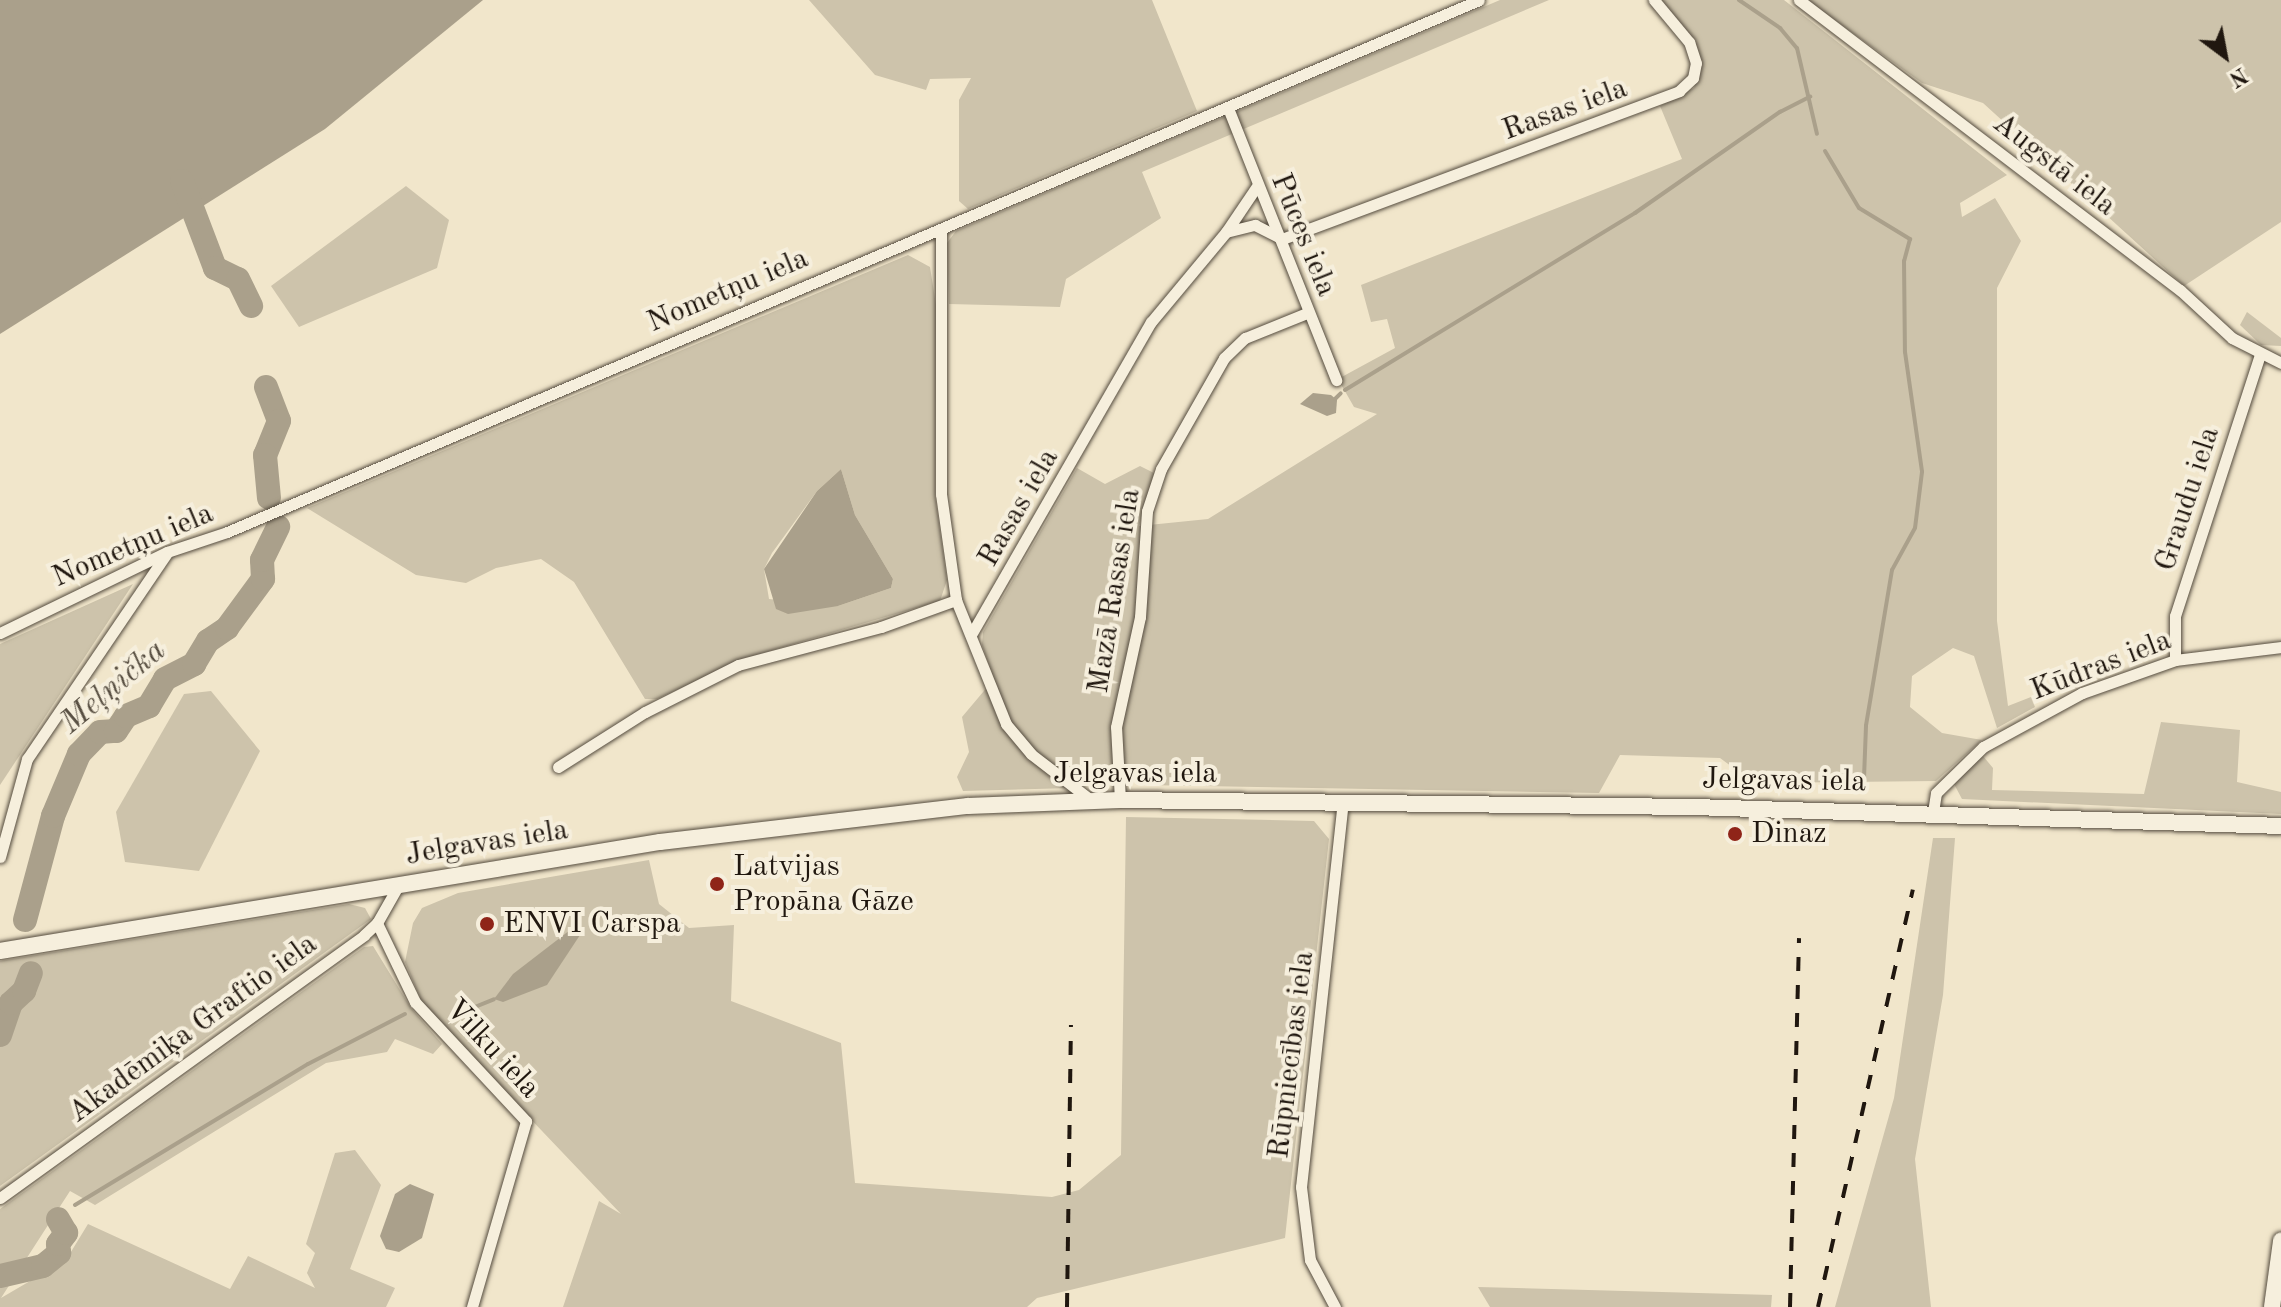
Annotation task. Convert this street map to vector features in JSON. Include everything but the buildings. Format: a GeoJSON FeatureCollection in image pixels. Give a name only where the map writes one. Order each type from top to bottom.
{"type":"FeatureCollection","features":[{"type":"Feature","properties":{"kind":"street","name":"Nometņu iela"},"geometry":{"type":"LineString","coordinates":[[0,633],[167,552],[941,229],[1479,0]]}},
{"type":"Feature","properties":{"kind":"street","name":"Rasas iela"},"geometry":{"type":"LineString","coordinates":[[1282,239],[1679,91],[1693,78],[1696,63],[1683,33],[1654,0]]}},
{"type":"Feature","properties":{"kind":"street","name":"Augstā iela"},"geometry":{"type":"LineString","coordinates":[[1799,0],[1919,87],[2180,290],[2232,338],[2281,363]]}},
{"type":"Feature","properties":{"kind":"street","name":"Pūces iela"},"geometry":{"type":"LineString","coordinates":[[1228,108],[1336,380]]}},
{"type":"Feature","properties":{"kind":"street","name":"Rasas iela"},"geometry":{"type":"LineString","coordinates":[[972,633],[1151,322],[1226,232],[1257,186]]}},
{"type":"Feature","properties":{"kind":"street"},"geometry":{"type":"LineString","coordinates":[[1226,232],[1255,225],[1282,239]]}},
{"type":"Feature","properties":{"kind":"street"},"geometry":{"type":"LineString","coordinates":[[941,229],[941,494],[956,600],[972,633],[1006,724],[1031,754],[1091,800]]}},
{"type":"Feature","properties":{"kind":"street","name":"Mazā Rasas iela"},"geometry":{"type":"LineString","coordinates":[[1120,800],[1116,727],[1140,617],[1147,511],[1161,469],[1224,358],[1245,338],[1307,313]]}},
{"type":"Feature","properties":{"kind":"street","name":"Graudu iela"},"geometry":{"type":"LineString","coordinates":[[2175,660],[2175,616],[2260,354]]}},
{"type":"Feature","properties":{"kind":"street"},"geometry":{"type":"LineString","coordinates":[[0,857],[27,759],[167,552]]}},
{"type":"Feature","properties":{"kind":"street"},"geometry":{"type":"LineString","coordinates":[[558,767],[645,712],[738,665],[881,627],[956,600]]}},
{"type":"Feature","properties":{"kind":"street","name":"Kūdras iela"},"geometry":{"type":"LineString","coordinates":[[1933,812],[1936,793],[1983,747],[2082,693],[2175,660],[2281,647]]}},
{"type":"Feature","properties":{"kind":"street","name":"Jelgavas iela"},"geometry":{"type":"LineString","coordinates":[[0,951],[827,820],[1091,800],[1933,812],[2281,826]]}},
{"type":"Feature","properties":{"kind":"street","name":"Rūpniecības iela"},"geometry":{"type":"LineString","coordinates":[[1335,1307],[1310,1260],[1301,1187],[1343,802]]}},
{"type":"Feature","properties":{"kind":"street","name":"Akadēmiķa Graftio iela"},"geometry":{"type":"LineString","coordinates":[[0,1198],[377,923],[398,886]]}},
{"type":"Feature","properties":{"kind":"street","name":"Vilku iela"},"geometry":{"type":"LineString","coordinates":[[377,923],[415,1002],[526,1121],[472,1307]]}},
{"type":"Feature","properties":{"kind":"street"},"geometry":{"type":"LineString","coordinates":[[2272,1307],[2281,1241]]}},
{"type":"Feature","properties":{"kind":"shaded area"},"geometry":{"type":"Polygon","coordinates":[[[0,0],[483,0],[325,129],[0,334],[0,0]]]}},
{"type":"Feature","properties":{"kind":"shaded area"},"geometry":{"type":"Polygon","coordinates":[[[809,0],[1152,0],[1197,111],[968,209],[959,201],[959,100],[971,78],[930,79],[926,90],[875,75],[809,0]]]}},
{"type":"Feature","properties":{"kind":"shaded area"},"geometry":{"type":"Polygon","coordinates":[[[1500,0],[1549,0],[1142,172],[1161,218],[1066,279],[1060,307],[949,304],[947,243],[956,231],[1500,0]]]}},
{"type":"Feature","properties":{"kind":"shaded area"},"geometry":{"type":"Polygon","coordinates":[[[1661,0],[1784,0],[2007,175],[1960,203],[1962,217],[1995,198],[2021,241],[1997,288],[1997,621],[2008,706],[2031,697],[2035,707],[1997,728],[1974,656],[1953,648],[1912,676],[1910,707],[1942,733],[1982,740],[1936,781],[1754,783],[1720,758],[1620,755],[1599,793],[1144,785],[1135,766],[1072,788],[963,791],[957,777],[969,752],[962,717],[994,679],[982,645],[983,632],[1077,468],[1105,484],[1140,466],[1154,473],[1139,526],[1208,519],[1377,414],[1354,407],[1338,379],[1395,348],[1387,319],[1371,322],[1361,285],[1682,159],[1660,106],[1694,88],[1701,65],[1693,41],[1661,0]]]}},
{"type":"Feature","properties":{"kind":"shaded area"},"geometry":{"type":"Polygon","coordinates":[[[1807,0],[2281,0],[2281,222],[2184,286],[1983,103],[1922,83],[1807,0]]]}},
{"type":"Feature","properties":{"kind":"shaded area"},"geometry":{"type":"Polygon","coordinates":[[[406,186],[449,220],[437,268],[299,327],[271,286],[406,186]]]}},
{"type":"Feature","properties":{"kind":"shaded area"},"geometry":{"type":"Polygon","coordinates":[[[908,255],[930,267],[936,305],[935,495],[947,580],[940,601],[746,658],[657,699],[645,699],[574,582],[541,559],[496,568],[466,583],[416,575],[307,508],[908,255]],[[841,469],[817,491],[772,553],[764,569],[769,599],[838,606],[891,588],[893,579],[855,515],[841,469]]]}},
{"type":"Feature","properties":{"kind":"shaded area"},"geometry":{"type":"Polygon","coordinates":[[[2247,312],[2281,338],[2281,346],[2261,345],[2240,325],[2247,312]]]}},
{"type":"Feature","properties":{"kind":"shaded area"},"geometry":{"type":"Polygon","coordinates":[[[1313,393],[1331,395],[1337,400],[1336,413],[1327,416],[1300,404],[1313,393]]]}},
{"type":"Feature","properties":{"kind":"shaded area"},"geometry":{"type":"Polygon","coordinates":[[[841,469],[855,515],[893,579],[891,588],[838,606],[788,614],[776,609],[764,569],[817,491],[841,469]]]}},
{"type":"Feature","properties":{"kind":"shaded area"},"geometry":{"type":"Polygon","coordinates":[[[133,584],[0,785],[0,644],[133,584]]]}},
{"type":"Feature","properties":{"kind":"shaded area"},"geometry":{"type":"Polygon","coordinates":[[[211,691],[260,751],[199,871],[125,862],[116,812],[184,694],[211,691]]]}},
{"type":"Feature","properties":{"kind":"shaded area"},"geometry":{"type":"Polygon","coordinates":[[[2161,722],[2240,730],[2237,782],[2281,792],[2281,814],[1962,799],[1954,784],[1983,756],[1993,768],[1992,790],[2144,794],[2161,722]]]}},
{"type":"Feature","properties":{"kind":"shaded area"},"geometry":{"type":"Polygon","coordinates":[[[1126,817],[1314,821],[1329,839],[1285,1238],[1037,1298],[1027,1307],[563,1307],[599,1201],[621,1214],[424,1007],[405,962],[413,923],[422,908],[458,893],[649,860],[659,904],[689,928],[734,925],[731,1001],[841,1043],[855,1183],[1052,1197],[1079,1190],[1121,1155],[1126,817]]]}},
{"type":"Feature","properties":{"kind":"shaded area"},"geometry":{"type":"Polygon","coordinates":[[[1933,838],[1955,838],[1943,995],[1915,1159],[1931,1307],[1835,1307],[1894,1098],[1933,838]]]}},
{"type":"Feature","properties":{"kind":"shaded area"},"geometry":{"type":"Polygon","coordinates":[[[349,904],[365,908],[371,919],[0,1186],[0,961],[349,904]]]}},
{"type":"Feature","properties":{"kind":"shaded area"},"geometry":{"type":"Polygon","coordinates":[[[574,927],[582,932],[547,985],[503,1002],[494,999],[513,974],[574,927]]]}},
{"type":"Feature","properties":{"kind":"shaded area"},"geometry":{"type":"Polygon","coordinates":[[[373,946],[411,1008],[442,1044],[433,1054],[395,1039],[387,1052],[326,1063],[95,1205],[70,1191],[1,1298],[66,1260],[88,1224],[230,1289],[248,1256],[315,1288],[307,1273],[315,1253],[306,1244],[335,1153],[355,1150],[381,1185],[350,1269],[395,1288],[386,1307],[0,1307],[0,1209],[364,947],[373,946]]]}},
{"type":"Feature","properties":{"kind":"shaded area"},"geometry":{"type":"Polygon","coordinates":[[[410,1184],[434,1194],[422,1238],[399,1252],[386,1249],[380,1236],[395,1194],[410,1184]]]}},
{"type":"Feature","properties":{"kind":"shaded area"},"geometry":{"type":"Polygon","coordinates":[[[1478,1287],[1772,1295],[1771,1307],[1490,1307],[1478,1287]]]}},
{"type":"Feature","properties":{"kind":"waterway"},"geometry":{"type":"LineString","coordinates":[[1739,0],[1780,28],[1797,48],[1817,134]]}},
{"type":"Feature","properties":{"kind":"waterway"},"geometry":{"type":"LineString","coordinates":[[1345,390],[1635,213],[1780,112],[1810,97]]}},
{"type":"Feature","properties":{"kind":"waterway"},"geometry":{"type":"LineString","coordinates":[[1825,151],[1859,208],[1910,239],[1904,261],[1905,352],[1922,472],[1915,528],[1892,570],[1866,726],[1864,778]]}},
{"type":"Feature","properties":{"kind":"waterway","name":"Meļņička"},"geometry":{"type":"LineString","coordinates":[[182,181],[215,268],[238,279],[251,306]]}},
{"type":"Feature","properties":{"kind":"waterway","name":"Meļņička"},"geometry":{"type":"LineString","coordinates":[[266,387],[279,421],[265,455],[269,498]]}},
{"type":"Feature","properties":{"kind":"waterway"},"geometry":{"type":"LineString","coordinates":[[1335,399],[1341,393]]}},
{"type":"Feature","properties":{"kind":"waterway","name":"Meļņička"},"geometry":{"type":"LineString","coordinates":[[25,920],[53,816],[79,754],[100,732],[116,731],[126,716],[149,706],[165,679],[194,664],[208,641],[227,628],[263,579],[262,560],[278,527]]}},
{"type":"Feature","properties":{"kind":"waterway","name":"Meļņička"},"geometry":{"type":"LineString","coordinates":[[0,1035],[11,1003],[24,991],[31,973]]}},
{"type":"Feature","properties":{"kind":"waterway"},"geometry":{"type":"LineString","coordinates":[[465,1011],[494,999]]}},
{"type":"Feature","properties":{"kind":"waterway"},"geometry":{"type":"LineString","coordinates":[[75,1205],[308,1064],[405,1014]]}},
{"type":"Feature","properties":{"kind":"waterway","name":"Meļņička"},"geometry":{"type":"LineString","coordinates":[[0,1276],[43,1266],[59,1253],[58,1244],[66,1233],[58,1219]]}},
{"type":"Feature","properties":{"kind":"railway"},"geometry":{"type":"LineString","coordinates":[[1818,1307],[1913,890]]}},
{"type":"Feature","properties":{"kind":"railway"},"geometry":{"type":"LineString","coordinates":[[1790,1307],[1799,938]]}},
{"type":"Feature","properties":{"kind":"railway"},"geometry":{"type":"LineString","coordinates":[[1067,1307],[1071,1025]]}},
{"type":"Feature","properties":{"kind":"place","name":"Dinaz"},"geometry":{"type":"Point","coordinates":[1735,834]}},
{"type":"Feature","properties":{"kind":"place","name":"Latvijas Propāna Gāze"},"geometry":{"type":"Point","coordinates":[717,884]}},
{"type":"Feature","properties":{"kind":"place","name":"ENVI Carspa"},"geometry":{"type":"Point","coordinates":[487,924]}}]}
